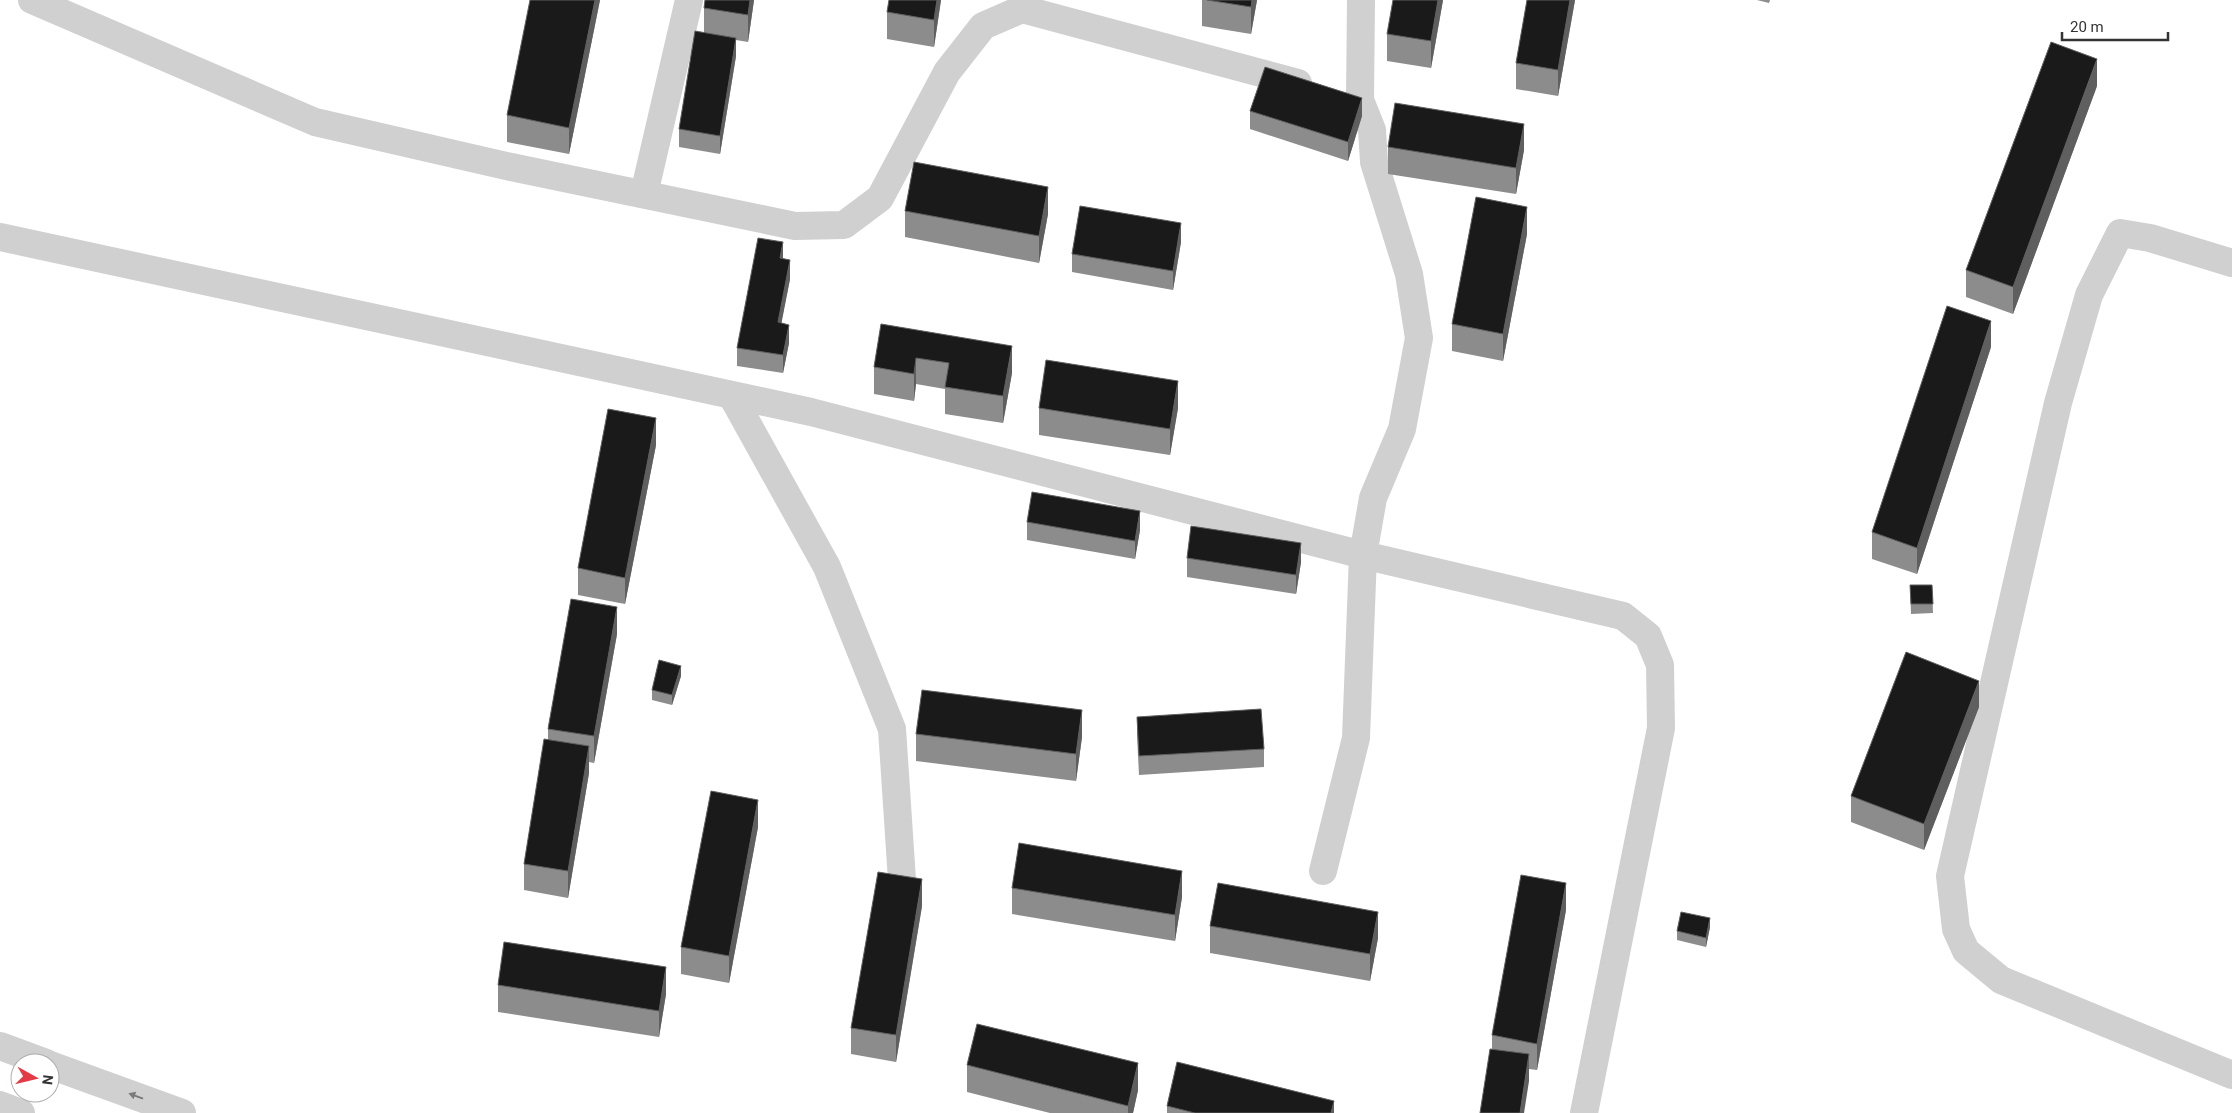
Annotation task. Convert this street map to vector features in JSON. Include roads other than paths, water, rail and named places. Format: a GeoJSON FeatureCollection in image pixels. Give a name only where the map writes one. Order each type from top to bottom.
{"type":"FeatureCollection","features":[{"type":"Feature","properties":{"kind":"street"},"geometry":{"type":"LineString","coordinates":[[32,0],[315,122],[511,167],[795,226],[844,225],[880,198],[947,72],[983,26],[1022,9],[1360,100]]}},
{"type":"Feature","properties":{"kind":"street"},"geometry":{"type":"LineString","coordinates":[[644,194],[689,0]]}},
{"type":"Feature","properties":{"kind":"street"},"geometry":{"type":"LineString","coordinates":[[1323,871],[1356,738],[1363,555],[1373,498],[1402,429],[1419,338],[1409,274],[1374,162],[1372,130],[1360,100],[1361,0]]}},
{"type":"Feature","properties":{"kind":"street"},"geometry":{"type":"LineString","coordinates":[[2232,263],[2150,238],[2120,234],[2089,295],[2058,403],[1950,876],[1956,929],[1966,951],[2001,980],[2232,1075]]}},
{"type":"Feature","properties":{"kind":"street"},"geometry":{"type":"LineString","coordinates":[[0,237],[811,412],[1363,555],[1623,616],[1648,636],[1660,666],[1661,728],[1584,1113]]}},
{"type":"Feature","properties":{"kind":"street"},"geometry":{"type":"LineString","coordinates":[[732,396],[827,567],[892,729],[902,880]]}},
{"type":"Feature","properties":{"kind":"street"},"geometry":{"type":"LineString","coordinates":[[0,1046],[19,1053]]}},
{"type":"Feature","properties":{"kind":"street"},"geometry":{"type":"LineString","coordinates":[[60,1069],[182,1113]]}},
{"type":"Feature","properties":{"kind":"street"},"geometry":{"type":"LineString","coordinates":[[0,1105],[21,1113]]}}]}
